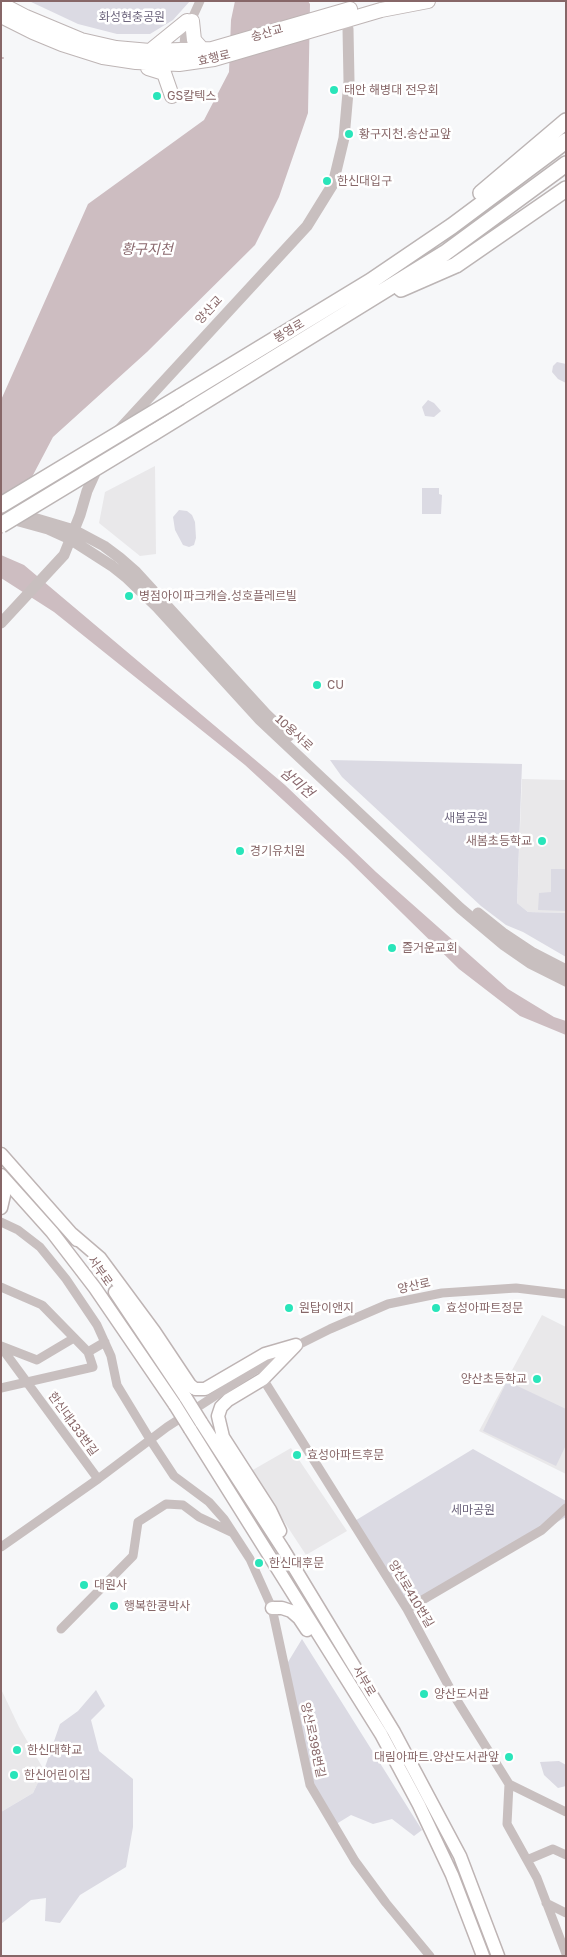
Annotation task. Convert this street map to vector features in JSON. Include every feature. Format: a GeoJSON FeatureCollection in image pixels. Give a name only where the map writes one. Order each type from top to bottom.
{"type":"FeatureCollection","features":[{"type":"Feature","properties":{"kind":"highway"},"geometry":{"type":"LineString","coordinates":[[406,257],[415,243],[495,182],[566,121]]}},
{"type":"Feature","properties":{"kind":"highway","name":"봉영로"},"geometry":{"type":"LineString","coordinates":[[1,505],[363,286],[452,226],[566,141]]}},
{"type":"Feature","properties":{"kind":"highway","name":"봉영로"},"geometry":{"type":"LineString","coordinates":[[1,525],[445,253],[566,164]]}},
{"type":"Feature","properties":{"kind":"highway"},"geometry":{"type":"LineString","coordinates":[[356,308],[456,265],[566,189]]}},
{"type":"Feature","properties":{"kind":"main road"},"geometry":{"type":"LineString","coordinates":[[343,16],[382,4],[428,1]]}},
{"type":"Feature","properties":{"kind":"main road","name":"효행로"},"geometry":{"type":"LineString","coordinates":[[1,4],[42,25],[81,40],[143,55],[181,58],[209,53]]}},
{"type":"Feature","properties":{"kind":"main road","name":"효행로"},"geometry":{"type":"LineString","coordinates":[[1,16],[62,44],[115,59],[143,55]]}},
{"type":"Feature","properties":{"kind":"main road","name":"송산교"},"geometry":{"type":"LineString","coordinates":[[209,53],[343,16]]}},
{"type":"Feature","properties":{"kind":"main road"},"geometry":{"type":"LineString","coordinates":[[192,18],[194,40],[209,53]]}},
{"type":"Feature","properties":{"kind":"main road"},"geometry":{"type":"LineString","coordinates":[[172,96],[164,73],[140,66],[143,55],[192,18]]}},
{"type":"Feature","properties":{"kind":"main road","name":"서부로"},"geometry":{"type":"LineString","coordinates":[[1,1154],[72,1234],[132,1315],[186,1398],[195,1426],[381,1734],[419,1805],[452,1875],[484,1956]]}},
{"type":"Feature","properties":{"kind":"main road","name":"서부로"},"geometry":{"type":"LineString","coordinates":[[1,1174],[52,1232],[95,1288],[175,1405],[195,1426],[309,1591],[398,1740],[460,1856],[498,1956]]}},
{"type":"Feature","properties":{"kind":"main road"},"geometry":{"type":"LineString","coordinates":[[1,1187],[4,1195],[1,1208]]}},
{"type":"Feature","properties":{"kind":"main road"},"geometry":{"type":"LineString","coordinates":[[72,1234],[100,1258],[154,1331],[190,1385],[195,1389],[205,1389],[265,1354],[296,1345]]}},
{"type":"Feature","properties":{"kind":"main road"},"geometry":{"type":"LineString","coordinates":[[296,1345],[263,1379],[228,1400],[221,1407],[218,1416],[223,1437],[270,1510],[309,1591]]}},
{"type":"Feature","properties":{"kind":"main road"},"geometry":{"type":"LineString","coordinates":[[272,1608],[282,1608],[291,1611],[299,1618],[330,1665],[350,1683]]}},
{"type":"Feature","properties":{"kind":"main road"},"geometry":{"type":"LineString","coordinates":[[460,1856],[479,1885],[507,1956]]}},
{"type":"Feature","properties":{"kind":"street"},"geometry":{"type":"LineString","coordinates":[[181,58],[183,39],[200,1]]}},
{"type":"Feature","properties":{"kind":"street","name":"양산교"},"geometry":{"type":"LineString","coordinates":[[1,623],[64,555],[87,490],[105,451],[118,431],[307,226],[333,184],[344,138],[349,81],[348,29],[343,16]]}},
{"type":"Feature","properties":{"kind":"street","name":"10용사로"},"geometry":{"type":"LineString","coordinates":[[1,509],[72,534],[136,572],[266,714],[459,897],[503,933],[532,953],[566,970]]}},
{"type":"Feature","properties":{"kind":"street","name":"10용사로"},"geometry":{"type":"LineString","coordinates":[[1,516],[49,526]]}},
{"type":"Feature","properties":{"kind":"street","name":"10용사로"},"geometry":{"type":"LineString","coordinates":[[105,554],[151,601],[260,720],[460,908],[498,940],[530,963],[566,981]]}},
{"type":"Feature","properties":{"kind":"street"},"geometry":{"type":"LineString","coordinates":[[1,1222],[18,1230],[40,1247],[66,1279],[97,1325],[111,1356],[117,1385],[151,1441],[1,1547]]}},
{"type":"Feature","properties":{"kind":"street"},"geometry":{"type":"LineString","coordinates":[[1,1287],[42,1305],[88,1352],[105,1342]]}},
{"type":"Feature","properties":{"kind":"street","name":"양산로"},"geometry":{"type":"LineString","coordinates":[[151,1441],[167,1427],[278,1355],[296,1345],[388,1304],[442,1293],[516,1288],[566,1294]]}},
{"type":"Feature","properties":{"kind":"street"},"geometry":{"type":"LineString","coordinates":[[1,1346],[37,1360],[74,1338]]}},
{"type":"Feature","properties":{"kind":"street","name":"한신대133번길"},"geometry":{"type":"LineString","coordinates":[[1,1346],[98,1479]]}},
{"type":"Feature","properties":{"kind":"street","name":"한신대133번길"},"geometry":{"type":"LineString","coordinates":[[1,1388],[93,1367],[88,1352]]}},
{"type":"Feature","properties":{"kind":"street"},"geometry":{"type":"LineString","coordinates":[[263,1379],[267,1362]]}},
{"type":"Feature","properties":{"kind":"street","name":"양산로410번길"},"geometry":{"type":"LineString","coordinates":[[263,1379],[407,1609],[453,1694],[509,1784]]}},
{"type":"Feature","properties":{"kind":"street","name":"양산로398번길"},"geometry":{"type":"LineString","coordinates":[[151,1441],[174,1476],[209,1502],[224,1519],[257,1572],[272,1608],[310,1785],[355,1861],[386,1903],[430,1956]]}},
{"type":"Feature","properties":{"kind":"street"},"geometry":{"type":"LineString","coordinates":[[61,1629],[133,1556],[138,1522],[166,1504],[183,1504],[199,1516],[233,1533]]}},
{"type":"Feature","properties":{"kind":"street"},"geometry":{"type":"LineString","coordinates":[[407,1609],[542,1530],[566,1508]]}},
{"type":"Feature","properties":{"kind":"street"},"geometry":{"type":"LineString","coordinates":[[566,1812],[509,1784],[507,1824],[537,1878],[566,1954]]}},
{"type":"Feature","properties":{"kind":"street"},"geometry":{"type":"LineString","coordinates":[[526,1860],[553,1849],[566,1855]]}},
{"type":"Feature","properties":{"kind":"street"},"geometry":{"type":"LineString","coordinates":[[546,1903],[566,1913]]}},
{"type":"Feature","properties":{"kind":"shaded area"},"geometry":{"type":"Polygon","coordinates":[[[155,466],[156,554],[140,556],[99,523],[105,492],[155,466]]]}},
{"type":"Feature","properties":{"kind":"shaded area","name":"새봄초등학교"},"geometry":{"type":"Polygon","coordinates":[[[522,779],[566,780],[566,913],[528,912],[517,903],[522,779]]]}},
{"type":"Feature","properties":{"kind":"shaded area","name":"양산초등학교"},"geometry":{"type":"Polygon","coordinates":[[[542,1315],[566,1327],[566,1474],[479,1431],[542,1315]]]}},
{"type":"Feature","properties":{"kind":"shaded area"},"geometry":{"type":"Polygon","coordinates":[[[291,1448],[347,1531],[306,1555],[251,1471],[291,1448]]]}},
{"type":"Feature","properties":{"kind":"shaded area","name":"한신대학교"},"geometry":{"type":"Polygon","coordinates":[[[1,1689],[19,1727],[44,1770],[33,1793],[1,1812],[1,1689]]]}},
{"type":"Feature","properties":{"kind":"green space","name":"화성현충공원"},"geometry":{"type":"Polygon","coordinates":[[[29,1],[190,1],[173,20],[150,34],[117,34],[78,24],[29,1]]]}},
{"type":"Feature","properties":{"kind":"green space"},"geometry":{"type":"Polygon","coordinates":[[[557,362],[566,364],[566,383],[558,379],[552,372],[553,366],[557,362]]]}},
{"type":"Feature","properties":{"kind":"green space"},"geometry":{"type":"Polygon","coordinates":[[[428,400],[434,403],[441,411],[434,417],[425,416],[422,407],[428,400]]]}},
{"type":"Feature","properties":{"kind":"green space"},"geometry":{"type":"Polygon","coordinates":[[[422,488],[439,488],[439,494],[442,495],[441,514],[422,514],[422,488]]]}},
{"type":"Feature","properties":{"kind":"green space"},"geometry":{"type":"Polygon","coordinates":[[[179,510],[187,511],[192,515],[195,522],[196,538],[194,545],[189,547],[183,545],[175,530],[173,517],[179,510]]]}},
{"type":"Feature","properties":{"kind":"green space","name":"새봄공원"},"geometry":{"type":"Polygon","coordinates":[[[330,760],[522,764],[517,903],[528,912],[566,913],[566,957],[523,932],[506,925],[481,906],[342,777],[330,760]]]}},
{"type":"Feature","properties":{"kind":"green space"},"geometry":{"type":"Polygon","coordinates":[[[551,869],[566,869],[566,911],[538,910],[539,893],[551,892],[551,869]]]}},
{"type":"Feature","properties":{"kind":"green space"},"geometry":{"type":"Polygon","coordinates":[[[507,1381],[566,1409],[566,1445],[556,1466],[483,1431],[507,1381]]]}},
{"type":"Feature","properties":{"kind":"green space","name":"세마공원"},"geometry":{"type":"Polygon","coordinates":[[[473,1449],[566,1501],[566,1517],[407,1609],[353,1522],[473,1449]]]}},
{"type":"Feature","properties":{"kind":"green space"},"geometry":{"type":"Polygon","coordinates":[[[302,1639],[422,1830],[414,1836],[392,1819],[373,1824],[351,1815],[333,1826],[310,1785],[285,1667],[302,1639]]]}},
{"type":"Feature","properties":{"kind":"green space"},"geometry":{"type":"Polygon","coordinates":[[[96,1690],[105,1706],[91,1720],[99,1751],[133,1779],[133,1827],[126,1867],[80,1895],[60,1923],[45,1921],[46,1898],[31,1900],[1,1924],[1,1812],[33,1793],[44,1770],[60,1724],[78,1711],[96,1690]]]}},
{"type":"Feature","properties":{"kind":"green space"},"geometry":{"type":"Polygon","coordinates":[[[559,1761],[566,1765],[566,1786],[558,1788],[544,1775],[540,1762],[559,1761]]]}},
{"type":"Feature","properties":{"kind":"water","name":"황구지천"},"geometry":{"type":"Polygon","coordinates":[[[235,1],[308,1],[310,4],[308,113],[279,197],[255,245],[147,352],[53,437],[1,536],[1,400],[88,204],[204,120],[229,72],[231,20],[235,1]]]}},
{"type":"Feature","properties":{"kind":"water"},"geometry":{"type":"Polygon","coordinates":[[[1,555],[24,565],[285,785],[376,872],[508,989],[554,1017],[566,1021],[566,1035],[520,1016],[459,969],[347,859],[245,765],[54,612],[1,578],[1,555]]]}},
{"type":"Feature","properties":{"kind":"place","name":"태안 해병대 전우회"},"geometry":{"type":"Point","coordinates":[334,90]}},
{"type":"Feature","properties":{"kind":"place","name":"GS칼텍스"},"geometry":{"type":"Point","coordinates":[157,96]}},
{"type":"Feature","properties":{"kind":"place","name":"황구지천.송산교앞"},"geometry":{"type":"Point","coordinates":[349,134]}},
{"type":"Feature","properties":{"kind":"place","name":"한신대입구"},"geometry":{"type":"Point","coordinates":[327,181]}},
{"type":"Feature","properties":{"kind":"place","name":"병점아이파크캐슬.성호플레르빌"},"geometry":{"type":"Point","coordinates":[129,596]}},
{"type":"Feature","properties":{"kind":"place","name":"CU"},"geometry":{"type":"Point","coordinates":[317,685]}},
{"type":"Feature","properties":{"kind":"place","name":"새봄초등학교"},"geometry":{"type":"Point","coordinates":[542,841]}},
{"type":"Feature","properties":{"kind":"place","name":"경기유치원"},"geometry":{"type":"Point","coordinates":[240,851]}},
{"type":"Feature","properties":{"kind":"place","name":"즐거운교회"},"geometry":{"type":"Point","coordinates":[392,948]}},
{"type":"Feature","properties":{"kind":"place","name":"원탑이앤지"},"geometry":{"type":"Point","coordinates":[289,1308]}},
{"type":"Feature","properties":{"kind":"place","name":"효성아파트정문"},"geometry":{"type":"Point","coordinates":[436,1308]}},
{"type":"Feature","properties":{"kind":"place","name":"양산초등학교"},"geometry":{"type":"Point","coordinates":[537,1379]}},
{"type":"Feature","properties":{"kind":"place","name":"효성아파트후문"},"geometry":{"type":"Point","coordinates":[297,1455]}},
{"type":"Feature","properties":{"kind":"place","name":"한신대후문"},"geometry":{"type":"Point","coordinates":[259,1563]}},
{"type":"Feature","properties":{"kind":"place","name":"대원사"},"geometry":{"type":"Point","coordinates":[84,1585]}},
{"type":"Feature","properties":{"kind":"place","name":"행복한콩박사"},"geometry":{"type":"Point","coordinates":[114,1606]}},
{"type":"Feature","properties":{"kind":"place","name":"양산도서관"},"geometry":{"type":"Point","coordinates":[424,1694]}},
{"type":"Feature","properties":{"kind":"place","name":"한신대학교"},"geometry":{"type":"Point","coordinates":[17,1750]}},
{"type":"Feature","properties":{"kind":"place","name":"대림아파트.양산도서관앞"},"geometry":{"type":"Point","coordinates":[509,1757]}},
{"type":"Feature","properties":{"kind":"place","name":"한신어린이집"},"geometry":{"type":"Point","coordinates":[14,1775]}},
{"type":"Feature","properties":{"kind":"water label","name":"삼미천"},"geometry":{"type":"Point","coordinates":[297,783]}}]}
